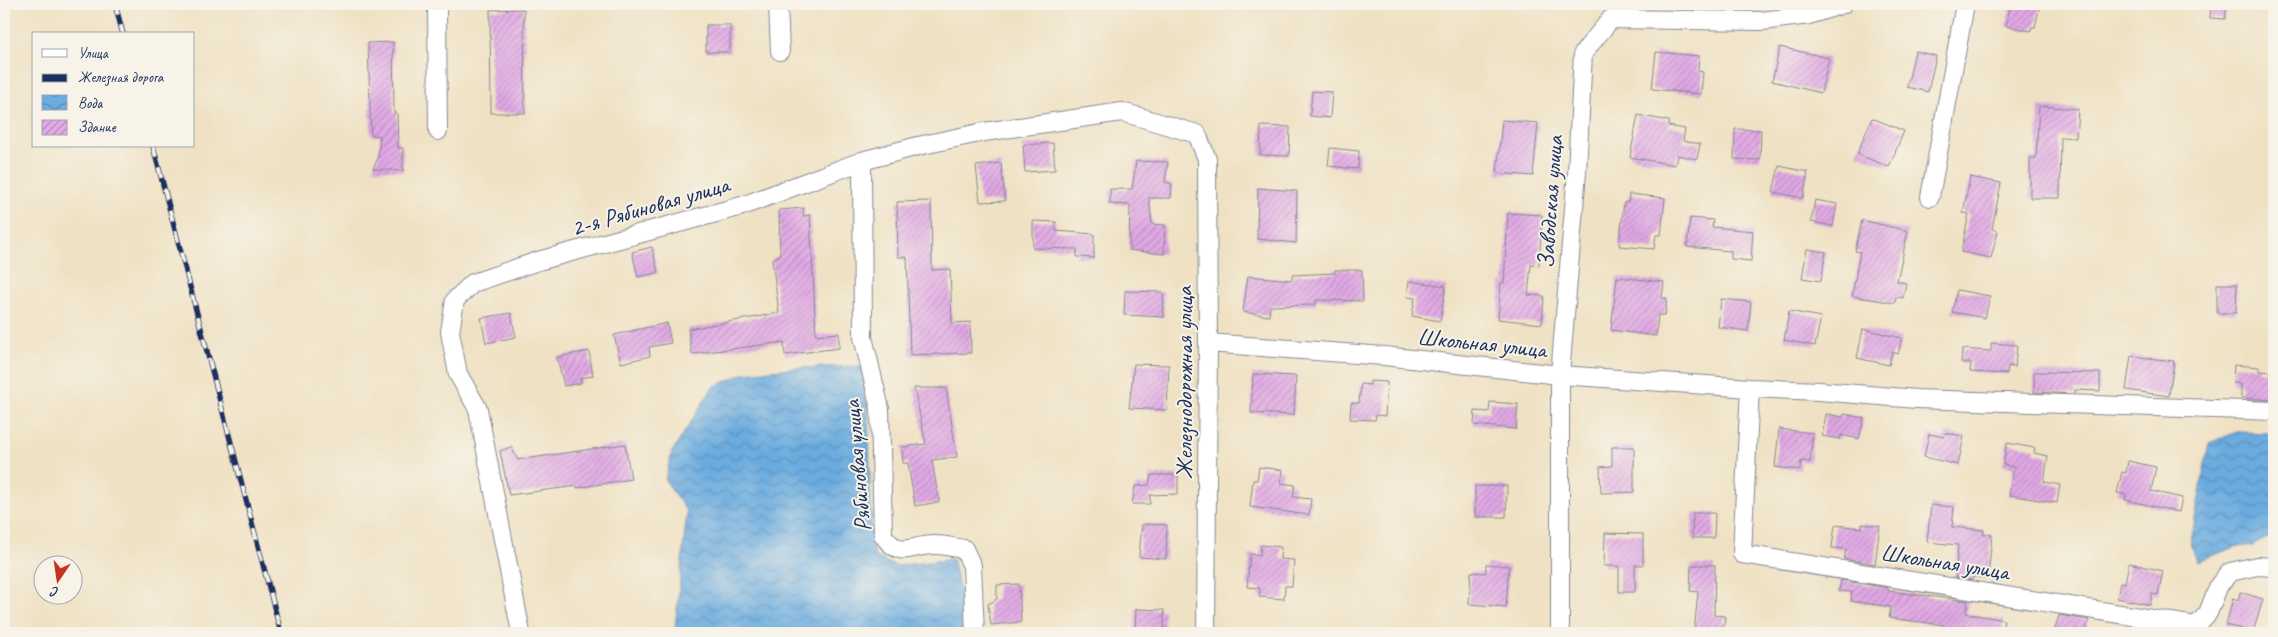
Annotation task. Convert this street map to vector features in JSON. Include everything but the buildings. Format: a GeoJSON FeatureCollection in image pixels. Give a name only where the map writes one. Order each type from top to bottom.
{"type":"FeatureCollection","features":[{"type":"Feature","properties":{"kind":"street"},"geometry":{"type":"LineString","coordinates":[[437,4],[438,131]]}},
{"type":"Feature","properties":{"kind":"street"},"geometry":{"type":"LineString","coordinates":[[778,4],[780,51]]}},
{"type":"Feature","properties":{"kind":"street","name":"Заводская улица"},"geometry":{"type":"LineString","coordinates":[[1560,633],[1560,375],[1577,172],[1583,53],[1610,19],[1762,21],[1809,15],[1843,4]]}},
{"type":"Feature","properties":{"kind":"street"},"geometry":{"type":"LineString","coordinates":[[1930,197],[1965,4]]}},
{"type":"Feature","properties":{"kind":"street","name":"2-я Рябиновая улица"},"geometry":{"type":"LineString","coordinates":[[521,633],[478,409],[458,374],[450,332],[455,300],[473,283],[538,262],[742,206],[862,162],[918,146],[984,132],[1122,112],[1197,134]]}},
{"type":"Feature","properties":{"kind":"street","name":"Железнодорожная улица"},"geometry":{"type":"LineString","coordinates":[[1197,134],[1207,159],[1206,633]]}},
{"type":"Feature","properties":{"kind":"street","name":"Рябиновая улица"},"geometry":{"type":"LineString","coordinates":[[862,162],[864,337],[880,409],[883,535],[890,546],[904,550],[934,545],[964,549],[972,566],[975,633]]}},
{"type":"Feature","properties":{"kind":"street","name":"Школьная улица"},"geometry":{"type":"LineString","coordinates":[[1208,343],[1384,356],[1560,375],[1750,388],[1917,398],[2274,411]]}},
{"type":"Feature","properties":{"kind":"street","name":"Школьная улица"},"geometry":{"type":"LineString","coordinates":[[1750,388],[1742,554],[2196,626],[2208,612],[2218,585],[2230,572],[2257,566],[2274,567]]}},
{"type":"Feature","properties":{"kind":"water"},"geometry":{"type":"Polygon","coordinates":[[[861,366],[868,407],[872,541],[875,557],[896,566],[952,559],[963,604],[961,623],[963,633],[676,633],[687,512],[665,480],[672,452],[713,387],[745,373],[793,368],[861,366]]]}},
{"type":"Feature","properties":{"kind":"water"},"geometry":{"type":"Polygon","coordinates":[[[2237,432],[2274,433],[2274,538],[2266,538],[2251,547],[2238,546],[2198,561],[2190,546],[2209,443],[2237,432]]]}},
{"type":"Feature","properties":{"kind":"railway"},"geometry":{"type":"LineString","coordinates":[[115,4],[122,32]]}},
{"type":"Feature","properties":{"kind":"railway"},"geometry":{"type":"LineString","coordinates":[[154,148],[281,633]]}}]}
